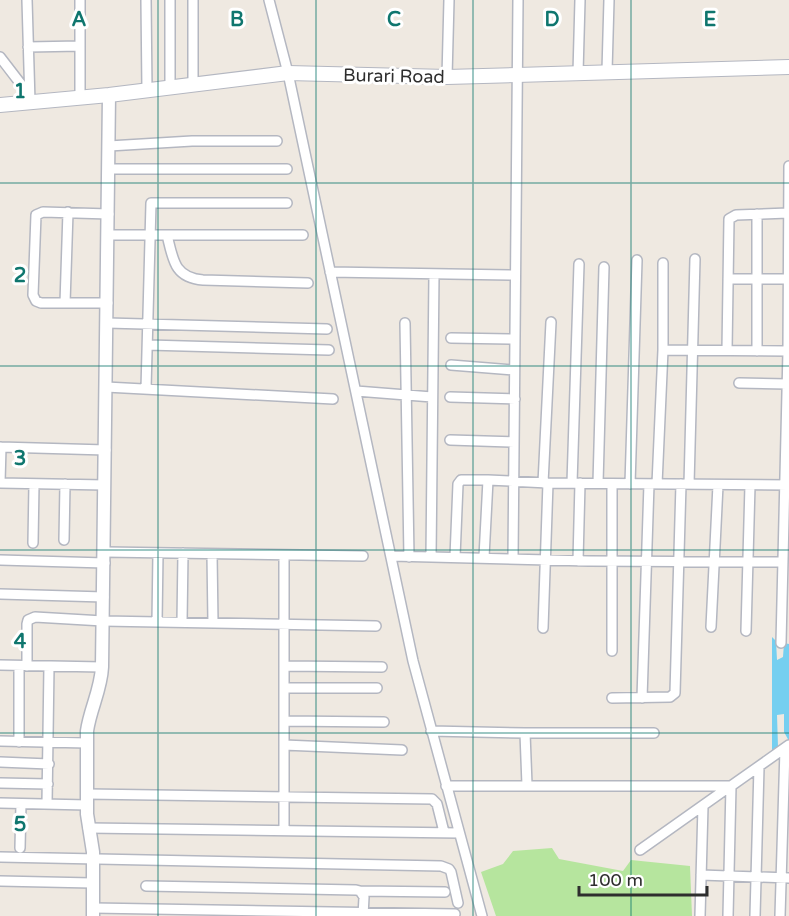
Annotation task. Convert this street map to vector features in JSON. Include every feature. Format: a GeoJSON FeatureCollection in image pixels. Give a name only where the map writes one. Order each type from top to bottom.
{"type":"FeatureCollection","features":[{"type":"Feature","properties":{"kind":"main road","name":"Burari Road"},"geometry":{"type":"LineString","coordinates":[[0,105],[30,99],[80,97],[282,74],[447,77],[789,66]]}},
{"type":"Feature","properties":{"kind":"street"},"geometry":{"type":"LineString","coordinates":[[27,0],[30,99]]}},
{"type":"Feature","properties":{"kind":"street"},"geometry":{"type":"LineString","coordinates":[[80,0],[80,97]]}},
{"type":"Feature","properties":{"kind":"street"},"geometry":{"type":"LineString","coordinates":[[146,0],[147,90]]}},
{"type":"Feature","properties":{"kind":"street"},"geometry":{"type":"LineString","coordinates":[[170,0],[170,88]]}},
{"type":"Feature","properties":{"kind":"street"},"geometry":{"type":"LineString","coordinates":[[193,0],[193,85]]}},
{"type":"Feature","properties":{"kind":"street"},"geometry":{"type":"LineString","coordinates":[[269,0],[282,74],[330,272],[411,652],[446,786],[451,832]]}},
{"type":"Feature","properties":{"kind":"street"},"geometry":{"type":"LineString","coordinates":[[447,77],[449,0]]}},
{"type":"Feature","properties":{"kind":"street"},"geometry":{"type":"LineString","coordinates":[[513,559],[518,0]]}},
{"type":"Feature","properties":{"kind":"street"},"geometry":{"type":"LineString","coordinates":[[578,73],[580,0]]}},
{"type":"Feature","properties":{"kind":"street"},"geometry":{"type":"LineString","coordinates":[[607,71],[609,0]]}},
{"type":"Feature","properties":{"kind":"street"},"geometry":{"type":"LineString","coordinates":[[28,47],[80,46]]}},
{"type":"Feature","properties":{"kind":"street"},"geometry":{"type":"LineString","coordinates":[[0,57],[30,99]]}},
{"type":"Feature","properties":{"kind":"street"},"geometry":{"type":"LineString","coordinates":[[109,94],[102,667],[101,685],[88,720],[87,744],[87,800],[88,828],[93,856],[93,912],[455,914]]}},
{"type":"Feature","properties":{"kind":"street"},"geometry":{"type":"LineString","coordinates":[[109,146],[185,141],[277,141]]}},
{"type":"Feature","properties":{"kind":"street"},"geometry":{"type":"LineString","coordinates":[[781,643],[785,617],[783,562],[787,485],[789,166]]}},
{"type":"Feature","properties":{"kind":"street"},"geometry":{"type":"LineString","coordinates":[[109,169],[287,169]]}},
{"type":"Feature","properties":{"kind":"street"},"geometry":{"type":"LineString","coordinates":[[146,389],[150,206],[155,201],[287,203]]}},
{"type":"Feature","properties":{"kind":"street"},"geometry":{"type":"LineString","coordinates":[[108,303],[36,301],[33,295],[36,215],[43,212],[109,214]]}},
{"type":"Feature","properties":{"kind":"street"},"geometry":{"type":"LineString","coordinates":[[65,303],[68,212]]}},
{"type":"Feature","properties":{"kind":"street"},"geometry":{"type":"LineString","coordinates":[[727,350],[729,219],[736,215],[788,213]]}},
{"type":"Feature","properties":{"kind":"street"},"geometry":{"type":"LineString","coordinates":[[757,214],[757,351]]}},
{"type":"Feature","properties":{"kind":"street"},"geometry":{"type":"LineString","coordinates":[[109,235],[303,236]]}},
{"type":"Feature","properties":{"kind":"street"},"geometry":{"type":"LineString","coordinates":[[168,235],[175,264],[188,278],[308,283]]}},
{"type":"Feature","properties":{"kind":"street"},"geometry":{"type":"LineString","coordinates":[[612,698],[670,698],[675,693],[679,561],[693,350],[695,259]]}},
{"type":"Feature","properties":{"kind":"street"},"geometry":{"type":"LineString","coordinates":[[630,484],[637,260]]}},
{"type":"Feature","properties":{"kind":"street"},"geometry":{"type":"LineString","coordinates":[[642,698],[648,561],[663,350],[663,263]]}},
{"type":"Feature","properties":{"kind":"street"},"geometry":{"type":"LineString","coordinates":[[578,561],[576,483],[579,264]]}},
{"type":"Feature","properties":{"kind":"street"},"geometry":{"type":"LineString","coordinates":[[598,483],[604,267]]}},
{"type":"Feature","properties":{"kind":"street"},"geometry":{"type":"LineString","coordinates":[[330,272],[515,275]]}},
{"type":"Feature","properties":{"kind":"street"},"geometry":{"type":"LineString","coordinates":[[430,557],[434,274]]}},
{"type":"Feature","properties":{"kind":"street"},"geometry":{"type":"LineString","coordinates":[[728,279],[788,279]]}},
{"type":"Feature","properties":{"kind":"street"},"geometry":{"type":"LineString","coordinates":[[405,322],[409,556]]}},
{"type":"Feature","properties":{"kind":"street"},"geometry":{"type":"LineString","coordinates":[[543,628],[550,322]]}},
{"type":"Feature","properties":{"kind":"street"},"geometry":{"type":"LineString","coordinates":[[107,323],[327,329]]}},
{"type":"Feature","properties":{"kind":"street"},"geometry":{"type":"LineString","coordinates":[[451,338],[514,339]]}},
{"type":"Feature","properties":{"kind":"street"},"geometry":{"type":"LineString","coordinates":[[148,345],[329,350]]}},
{"type":"Feature","properties":{"kind":"street"},"geometry":{"type":"LineString","coordinates":[[663,350],[788,351]]}},
{"type":"Feature","properties":{"kind":"street"},"geometry":{"type":"LineString","coordinates":[[451,365],[514,370]]}},
{"type":"Feature","properties":{"kind":"street"},"geometry":{"type":"LineString","coordinates":[[739,383],[787,388]]}},
{"type":"Feature","properties":{"kind":"street"},"geometry":{"type":"LineString","coordinates":[[106,387],[333,399]]}},
{"type":"Feature","properties":{"kind":"street"},"geometry":{"type":"LineString","coordinates":[[356,391],[432,397]]}},
{"type":"Feature","properties":{"kind":"street"},"geometry":{"type":"LineString","coordinates":[[450,397],[515,399]]}},
{"type":"Feature","properties":{"kind":"street"},"geometry":{"type":"LineString","coordinates":[[450,440],[514,442]]}},
{"type":"Feature","properties":{"kind":"street"},"geometry":{"type":"LineString","coordinates":[[105,485],[0,482],[1,447],[106,450]]}},
{"type":"Feature","properties":{"kind":"street"},"geometry":{"type":"LineString","coordinates":[[455,557],[458,484],[461,480],[787,485]]}},
{"type":"Feature","properties":{"kind":"street"},"geometry":{"type":"LineString","coordinates":[[484,558],[488,480]]}},
{"type":"Feature","properties":{"kind":"street"},"geometry":{"type":"LineString","coordinates":[[33,543],[34,484]]}},
{"type":"Feature","properties":{"kind":"street"},"geometry":{"type":"LineString","coordinates":[[64,540],[65,484]]}},
{"type":"Feature","properties":{"kind":"street"},"geometry":{"type":"LineString","coordinates":[[612,484],[612,651]]}},
{"type":"Feature","properties":{"kind":"street"},"geometry":{"type":"LineString","coordinates":[[711,627],[718,485]]}},
{"type":"Feature","properties":{"kind":"street"},"geometry":{"type":"LineString","coordinates":[[747,631],[750,485]]}},
{"type":"Feature","properties":{"kind":"street"},"geometry":{"type":"LineString","coordinates":[[157,622],[158,553]]}},
{"type":"Feature","properties":{"kind":"street"},"geometry":{"type":"LineString","coordinates":[[0,560],[105,558],[158,553],[363,556]]}},
{"type":"Feature","properties":{"kind":"street"},"geometry":{"type":"LineString","coordinates":[[182,622],[183,553]]}},
{"type":"Feature","properties":{"kind":"street"},"geometry":{"type":"LineString","coordinates":[[212,554],[213,623]]}},
{"type":"Feature","properties":{"kind":"street"},"geometry":{"type":"LineString","coordinates":[[284,555],[284,830]]}},
{"type":"Feature","properties":{"kind":"street"},"geometry":{"type":"LineString","coordinates":[[392,556],[578,561],[783,562]]}},
{"type":"Feature","properties":{"kind":"street"},"geometry":{"type":"LineString","coordinates":[[0,594],[104,597]]}},
{"type":"Feature","properties":{"kind":"street"},"geometry":{"type":"LineString","coordinates":[[19,742],[27,624],[31,618],[376,626]]}},
{"type":"Feature","properties":{"kind":"street"},"geometry":{"type":"LineString","coordinates":[[0,665],[102,667]]}},
{"type":"Feature","properties":{"kind":"street"},"geometry":{"type":"LineString","coordinates":[[48,804],[49,666]]}},
{"type":"Feature","properties":{"kind":"street"},"geometry":{"type":"LineString","coordinates":[[284,666],[382,667]]}},
{"type":"Feature","properties":{"kind":"street"},"geometry":{"type":"LineString","coordinates":[[284,688],[376,688]]}},
{"type":"Feature","properties":{"kind":"street"},"geometry":{"type":"LineString","coordinates":[[284,721],[384,722]]}},
{"type":"Feature","properties":{"kind":"street"},"geometry":{"type":"LineString","coordinates":[[431,731],[654,733]]}},
{"type":"Feature","properties":{"kind":"street"},"geometry":{"type":"LineString","coordinates":[[525,733],[527,785]]}},
{"type":"Feature","properties":{"kind":"street"},"geometry":{"type":"LineString","coordinates":[[0,741],[87,744]]}},
{"type":"Feature","properties":{"kind":"street"},"geometry":{"type":"LineString","coordinates":[[284,746],[402,750]]}},
{"type":"Feature","properties":{"kind":"street"},"geometry":{"type":"LineString","coordinates":[[640,850],[787,747]]}},
{"type":"Feature","properties":{"kind":"street"},"geometry":{"type":"LineString","coordinates":[[780,916],[785,878],[787,747]]}},
{"type":"Feature","properties":{"kind":"street"},"geometry":{"type":"LineString","coordinates":[[0,762],[49,764]]}},
{"type":"Feature","properties":{"kind":"street"},"geometry":{"type":"LineString","coordinates":[[755,916],[759,767]]}},
{"type":"Feature","properties":{"kind":"street"},"geometry":{"type":"LineString","coordinates":[[0,783],[48,784]]}},
{"type":"Feature","properties":{"kind":"street"},"geometry":{"type":"LineString","coordinates":[[446,786],[731,786]]}},
{"type":"Feature","properties":{"kind":"street"},"geometry":{"type":"LineString","coordinates":[[728,916],[731,786]]}},
{"type":"Feature","properties":{"kind":"street"},"geometry":{"type":"LineString","coordinates":[[0,803],[48,804],[87,800],[284,796],[432,799],[437,804],[451,832],[482,916]]}},
{"type":"Feature","properties":{"kind":"street"},"geometry":{"type":"LineString","coordinates":[[20,848],[21,804]]}},
{"type":"Feature","properties":{"kind":"street"},"geometry":{"type":"LineString","coordinates":[[700,916],[703,806]]}},
{"type":"Feature","properties":{"kind":"street"},"geometry":{"type":"LineString","coordinates":[[88,828],[451,832]]}},
{"type":"Feature","properties":{"kind":"street"},"geometry":{"type":"LineString","coordinates":[[0,857],[93,856],[441,866],[451,872],[458,903]]}},
{"type":"Feature","properties":{"kind":"street"},"geometry":{"type":"LineString","coordinates":[[701,875],[785,878]]}},
{"type":"Feature","properties":{"kind":"street"},"geometry":{"type":"LineString","coordinates":[[0,881],[92,883]]}},
{"type":"Feature","properties":{"kind":"street"},"geometry":{"type":"LineString","coordinates":[[146,886],[445,892]]}},
{"type":"Feature","properties":{"kind":"street"},"geometry":{"type":"LineString","coordinates":[[360,891],[364,897],[363,914]]}},
{"type":"Feature","properties":{"kind":"green space"},"geometry":{"type":"Polygon","coordinates":[[[552,848],[559,859],[623,871],[631,860],[690,866],[692,916],[496,916],[481,872],[503,864],[513,851],[552,848]]]}},
{"type":"Feature","properties":{"kind":"water"},"geometry":{"type":"Polygon","coordinates":[[[772,637],[776,641],[777,660],[783,657],[784,643],[789,644],[789,741],[784,732],[784,714],[777,715],[778,747],[772,752],[772,637]]]}}]}
